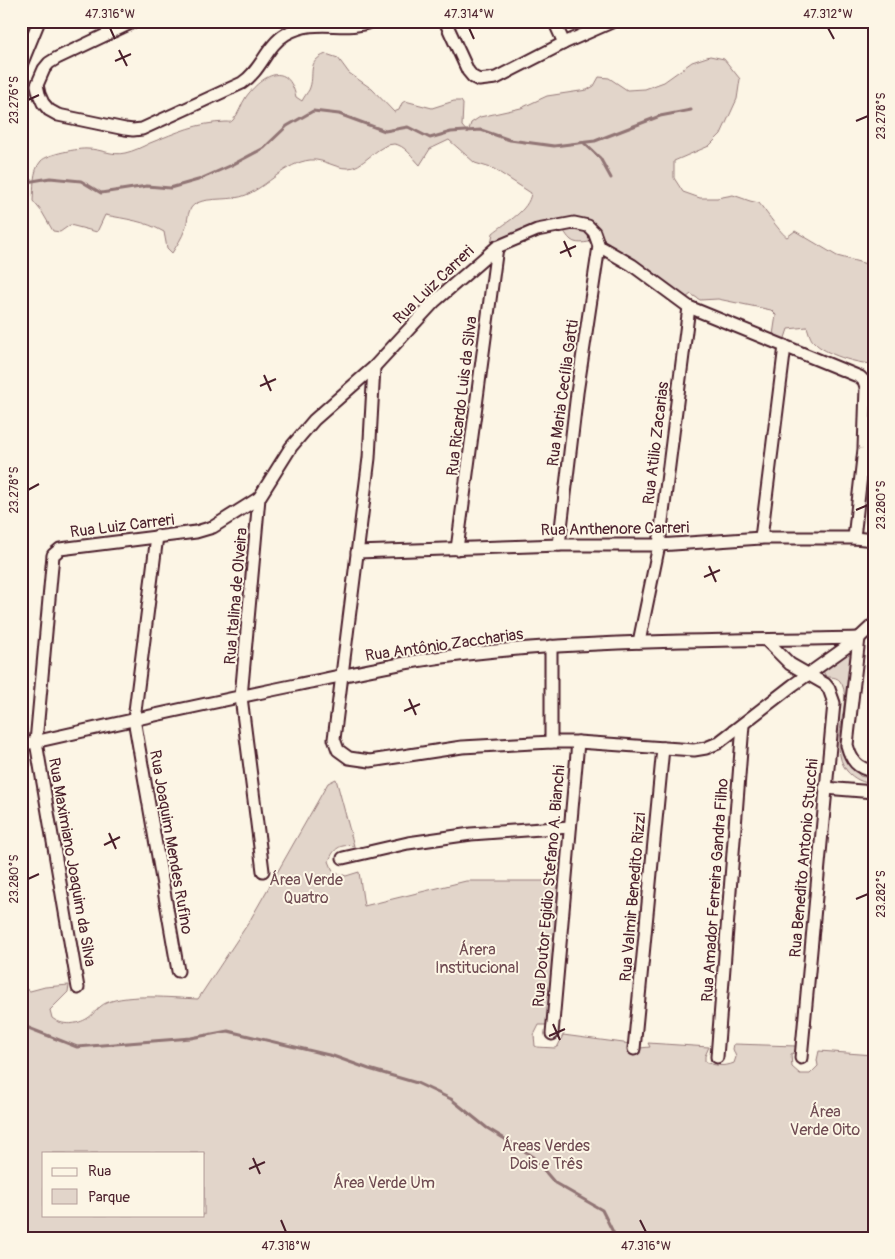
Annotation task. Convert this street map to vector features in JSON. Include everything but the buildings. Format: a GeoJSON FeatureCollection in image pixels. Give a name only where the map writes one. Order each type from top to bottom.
{"type":"FeatureCollection","features":[{"type":"Feature","properties":{"kind":"street"},"geometry":{"type":"LineString","coordinates":[[21,65],[39,21]]}},
{"type":"Feature","properties":{"kind":"street"},"geometry":{"type":"LineString","coordinates":[[135,21],[49,62],[37,85],[43,103],[49,110],[58,115],[132,130],[142,129],[250,79],[268,52],[284,35],[306,25],[328,24],[350,27],[374,21]]}},
{"type":"Feature","properties":{"kind":"street"},"geometry":{"type":"LineString","coordinates":[[445,21],[468,71],[479,80],[496,78],[614,21]]}},
{"type":"Feature","properties":{"kind":"street"},"geometry":{"type":"LineString","coordinates":[[554,21],[564,44]]}},
{"type":"Feature","properties":{"kind":"street","name":"Rua Luiz Carreri"},"geometry":{"type":"LineString","coordinates":[[53,559],[55,552],[60,549],[196,532],[213,527],[259,498],[291,447],[314,420],[374,367],[434,301],[497,247],[538,230],[574,223],[588,226],[594,232],[599,246],[632,264],[689,307],[860,377],[864,381],[866,387],[864,449],[854,538]]}},
{"type":"Feature","properties":{"kind":"street","name":"Rua Maria Cecília Gatti"},"geometry":{"type":"LineString","coordinates":[[559,545],[577,393],[599,246]]}},
{"type":"Feature","properties":{"kind":"street","name":"Rua Ricardo Luis da Silva"},"geometry":{"type":"LineString","coordinates":[[457,549],[497,247]]}},
{"type":"Feature","properties":{"kind":"street","name":"Rua Atilio Zacarias"},"geometry":{"type":"LineString","coordinates":[[639,642],[659,545],[689,307]]}},
{"type":"Feature","properties":{"kind":"street"},"geometry":{"type":"LineString","coordinates":[[761,538],[785,346]]}},
{"type":"Feature","properties":{"kind":"street"},"geometry":{"type":"LineString","coordinates":[[374,367],[369,458],[334,739],[338,750],[349,758],[370,761],[462,747],[552,742],[694,750],[706,748],[718,743],[743,725],[807,675],[859,638],[874,624]]}},
{"type":"Feature","properties":{"kind":"street","name":"Rua Italina de Olveira"},"geometry":{"type":"LineString","coordinates":[[259,498],[241,697],[263,870]]}},
{"type":"Feature","properties":{"kind":"street","name":"Rua Joaquim Mendes Rufino"},"geometry":{"type":"LineString","coordinates":[[157,536],[134,719],[178,971]]}},
{"type":"Feature","properties":{"kind":"street","name":"Rua Anthenore Carreri"},"geometry":{"type":"LineString","coordinates":[[358,552],[559,545],[659,545],[761,538],[854,538],[874,540]]}},
{"type":"Feature","properties":{"kind":"street","name":"Rua Maximiano Joaquim da Silva"},"geometry":{"type":"LineString","coordinates":[[53,559],[36,742],[78,988]]}},
{"type":"Feature","properties":{"kind":"street"},"geometry":{"type":"LineString","coordinates":[[859,638],[847,745],[850,756],[857,765],[874,771]]}},
{"type":"Feature","properties":{"kind":"street","name":"Rua Antônio Zaccharias"},"geometry":{"type":"LineString","coordinates":[[21,745],[404,662],[551,646],[639,642],[859,638]]}},
{"type":"Feature","properties":{"kind":"street","name":"Rua Benedito Antonio Stucchi"},"geometry":{"type":"LineString","coordinates":[[766,640],[790,664],[825,684],[834,703],[801,1058]]}},
{"type":"Feature","properties":{"kind":"street"},"geometry":{"type":"LineString","coordinates":[[551,646],[552,742]]}},
{"type":"Feature","properties":{"kind":"street","name":"Rua Amador Ferreira Gandra Filho"},"geometry":{"type":"LineString","coordinates":[[718,1057],[743,725]]}},
{"type":"Feature","properties":{"kind":"street","name":"Rua Doutor Egidio Stefano A. Bianchi"},"geometry":{"type":"LineString","coordinates":[[552,1034],[578,742]]}},
{"type":"Feature","properties":{"kind":"street","name":"Rua Valmir Benedito Rizzi"},"geometry":{"type":"LineString","coordinates":[[634,1049],[662,748]]}},
{"type":"Feature","properties":{"kind":"street"},"geometry":{"type":"LineString","coordinates":[[825,788],[874,792]]}},
{"type":"Feature","properties":{"kind":"street"},"geometry":{"type":"LineString","coordinates":[[343,858],[408,843],[471,834],[570,828]]}},
{"type":"Feature","properties":{"kind":"green space"},"geometry":{"type":"Polygon","coordinates":[[[326,54],[338,58],[349,73],[372,89],[394,112],[399,110],[405,101],[432,108],[454,101],[461,101],[463,104],[462,126],[468,133],[471,123],[480,117],[521,108],[547,96],[587,90],[594,86],[599,77],[609,78],[627,90],[645,89],[664,82],[692,62],[710,56],[724,59],[740,79],[737,99],[721,134],[709,146],[674,161],[674,178],[683,192],[700,198],[717,198],[733,195],[759,203],[787,237],[795,231],[837,256],[874,266],[874,364],[851,360],[825,350],[813,341],[807,327],[788,329],[783,344],[778,345],[773,335],[776,315],[771,310],[718,299],[700,300],[691,294],[681,302],[655,285],[623,268],[600,240],[581,243],[574,242],[564,231],[555,227],[526,242],[495,250],[491,244],[493,233],[522,211],[531,193],[494,169],[475,163],[449,140],[430,149],[420,165],[402,147],[394,144],[388,145],[354,167],[343,168],[316,160],[301,162],[241,197],[197,203],[189,211],[184,232],[172,253],[167,248],[164,232],[157,228],[105,215],[97,232],[70,225],[60,232],[53,231],[33,201],[36,170],[44,158],[63,152],[84,149],[116,154],[125,153],[187,129],[205,124],[231,122],[252,89],[274,75],[281,75],[287,78],[292,85],[296,97],[302,101],[311,84],[312,69],[315,61],[326,54]]]}},
{"type":"Feature","properties":{"kind":"green space"},"geometry":{"type":"Polygon","coordinates":[[[847,647],[852,659],[845,755],[848,762],[860,776],[874,779],[874,784],[862,782],[853,776],[847,771],[841,760],[839,749],[844,689],[839,680],[826,677],[822,669],[847,647]]]}},
{"type":"Feature","properties":{"kind":"green space"},"geometry":{"type":"Polygon","coordinates":[[[336,779],[354,846],[341,846],[335,850],[329,861],[333,871],[346,876],[359,872],[364,906],[466,881],[562,881],[549,1025],[539,1025],[534,1035],[535,1046],[555,1048],[558,1046],[563,1035],[631,1044],[627,1053],[640,1048],[650,1047],[648,1043],[709,1047],[705,1061],[723,1065],[734,1063],[736,1057],[733,1049],[734,1044],[796,1046],[796,1052],[791,1054],[792,1067],[800,1074],[810,1074],[818,1066],[819,1051],[874,1055],[871,1074],[874,1078],[874,1238],[21,1238],[21,987],[30,991],[45,987],[69,985],[68,992],[50,1010],[52,1018],[65,1023],[84,1020],[103,1004],[126,998],[198,999],[249,922],[328,783],[336,779]]]}},
{"type":"Feature","properties":{"kind":"waterway"},"geometry":{"type":"LineString","coordinates":[[21,183],[50,178],[81,181],[101,193],[147,186],[170,188],[198,180],[264,148],[287,126],[313,111],[339,114],[385,131],[408,127],[430,138],[451,132],[481,130],[510,140],[554,146],[595,141],[660,116],[691,110]]}},
{"type":"Feature","properties":{"kind":"waterway"},"geometry":{"type":"LineString","coordinates":[[584,143],[600,158],[611,178]]}},
{"type":"Feature","properties":{"kind":"waterway"},"geometry":{"type":"LineString","coordinates":[[21,1025],[77,1047],[191,1038],[228,1031],[333,1056],[417,1083],[451,1099],[487,1128],[531,1155],[555,1183],[602,1210],[616,1238]]}},
{"type":"Feature","properties":{"kind":"park label","name":"Área Verde Quatro"},"geometry":{"type":"Point","coordinates":[306,888]}},
{"type":"Feature","properties":{"kind":"park label","name":"Árera Institucional"},"geometry":{"type":"Point","coordinates":[477,958]}},
{"type":"Feature","properties":{"kind":"park label","name":"Área Verde Oito"},"geometry":{"type":"Point","coordinates":[825,1120]}},
{"type":"Feature","properties":{"kind":"park label","name":"Áreas Verdes Dois e Três"},"geometry":{"type":"Point","coordinates":[546,1154]}},
{"type":"Feature","properties":{"kind":"park label","name":"Área Verde Um"},"geometry":{"type":"Point","coordinates":[384,1182]}}]}
